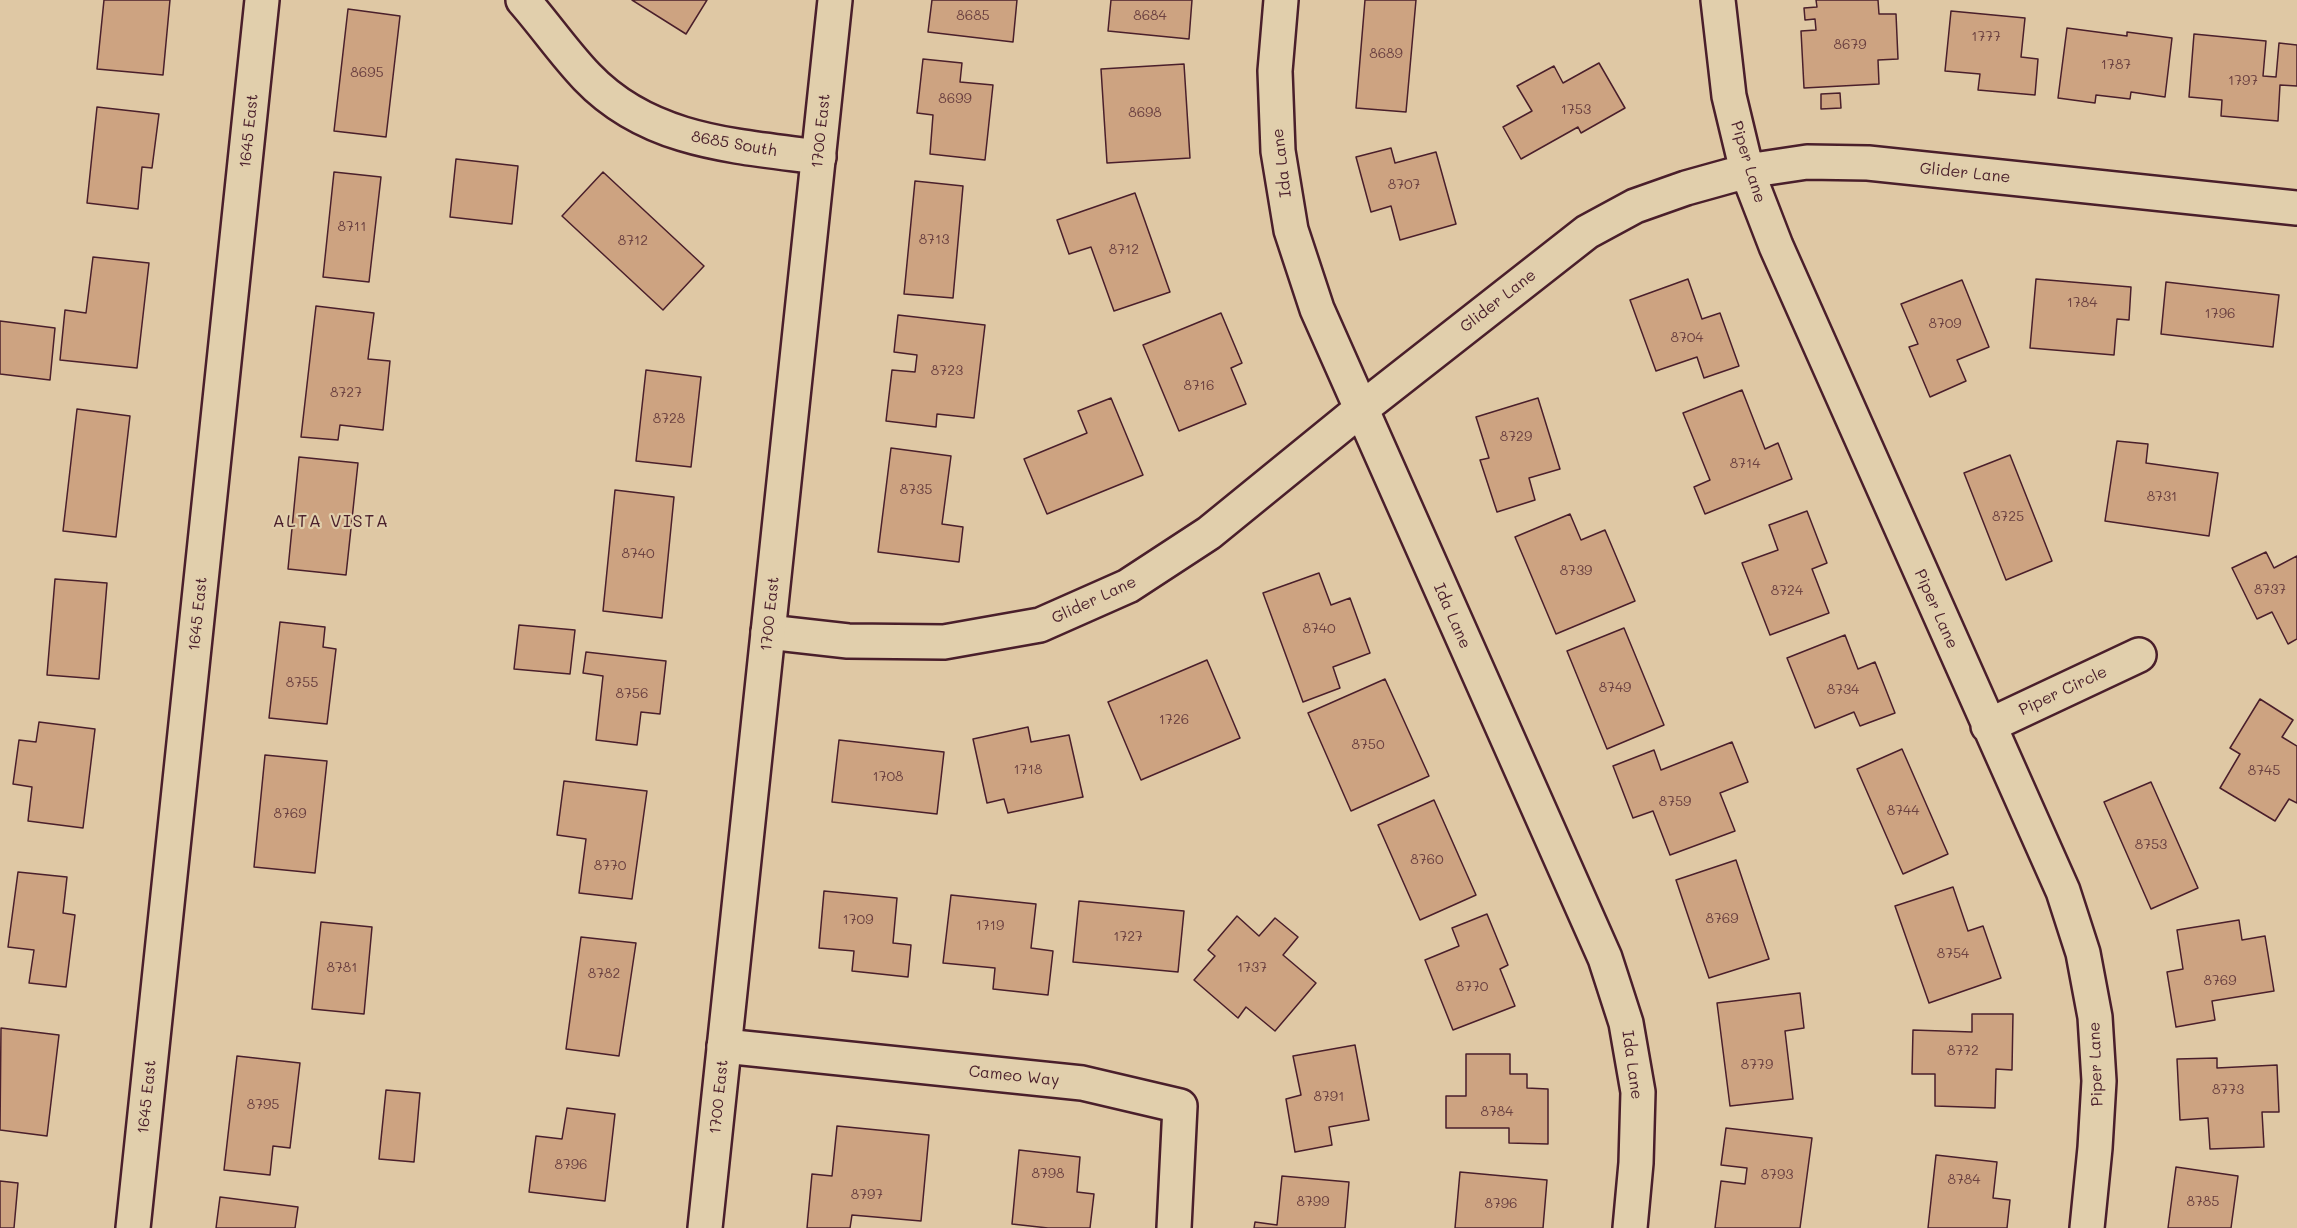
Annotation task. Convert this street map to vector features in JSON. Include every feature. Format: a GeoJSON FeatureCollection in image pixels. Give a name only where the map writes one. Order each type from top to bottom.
{"type":"FeatureCollection","features":[{"type":"Feature","properties":{"kind":"street","name":"1645 East"},"geometry":{"type":"LineString","coordinates":[[133,1228],[262,0]]}},
{"type":"Feature","properties":{"kind":"street","name":"8685 South"},"geometry":{"type":"LineString","coordinates":[[524,0],[588,78],[624,110],[669,130],[718,144],[819,157]]}},
{"type":"Feature","properties":{"kind":"street","name":"1700 East"},"geometry":{"type":"LineString","coordinates":[[705,1228],[835,0]]}},
{"type":"Feature","properties":{"kind":"street","name":"Ida Lane"},"geometry":{"type":"LineString","coordinates":[[1281,0],[1275,71],[1278,151],[1291,230],[1317,309],[1360,410],[1605,958],[1626,1023],[1638,1092],[1636,1163],[1630,1228]]}},
{"type":"Feature","properties":{"kind":"street","name":"Piper Lane"},"geometry":{"type":"LineString","coordinates":[[1718,0],[1729,96],[1747,171],[1776,246],[2063,891],[2083,953],[2095,1017],[2099,1082],[2087,1228]]}},
{"type":"Feature","properties":{"kind":"street","name":"Glider Lane"},"geometry":{"type":"LineString","coordinates":[[768,632],[848,641],[944,642],[1040,625],[1128,586],[1209,533],[1360,410],[1587,232],[1635,206],[1686,188],[1747,171],[1807,162],[1868,163],[2297,208]]}},
{"type":"Feature","properties":{"kind":"street","name":"Piper Circle"},"geometry":{"type":"LineString","coordinates":[[1988,726],[2139,655]]}},
{"type":"Feature","properties":{"kind":"street","name":"Cameo Way"},"geometry":{"type":"LineString","coordinates":[[724,1046],[1082,1083],[1180,1106],[1174,1228]]}},
{"type":"Feature","properties":{"kind":"building"},"geometry":{"type":"Polygon","coordinates":[[[104,0],[170,0],[163,75],[97,69],[104,0]]]}},
{"type":"Feature","properties":{"kind":"building"},"geometry":{"type":"Polygon","coordinates":[[[632,0],[707,0],[686,34],[632,0]]]}},
{"type":"Feature","properties":{"kind":"building"},"geometry":{"type":"Polygon","coordinates":[[[932,0],[1017,0],[1013,42],[928,32],[932,0]]]}},
{"type":"Feature","properties":{"kind":"building"},"geometry":{"type":"Polygon","coordinates":[[[1111,0],[1192,0],[1189,39],[1108,31],[1111,0]]]}},
{"type":"Feature","properties":{"kind":"building"},"geometry":{"type":"Polygon","coordinates":[[[1365,0],[1416,0],[1406,112],[1356,108],[1365,0]]]}},
{"type":"Feature","properties":{"kind":"building"},"geometry":{"type":"Polygon","coordinates":[[[1816,0],[1878,0],[1879,14],[1896,14],[1898,59],[1878,60],[1879,84],[1804,88],[1801,31],[1816,30],[1815,19],[1805,20],[1804,8],[1817,7],[1816,0]]]}},
{"type":"Feature","properties":{"kind":"building"},"geometry":{"type":"Polygon","coordinates":[[[348,9],[400,16],[386,137],[334,131],[348,9]]]}},
{"type":"Feature","properties":{"kind":"building"},"geometry":{"type":"Polygon","coordinates":[[[1951,11],[2025,18],[2021,57],[2038,59],[2035,95],[1978,90],[1980,74],[1945,71],[1951,11]]]}},
{"type":"Feature","properties":{"kind":"building"},"geometry":{"type":"Polygon","coordinates":[[[2067,28],[2127,36],[2127,32],[2172,38],[2165,97],[2131,92],[2130,99],[2096,95],[2095,103],[2058,98],[2067,28]]]}},
{"type":"Feature","properties":{"kind":"building"},"geometry":{"type":"Polygon","coordinates":[[[2194,34],[2266,41],[2263,76],[2276,77],[2279,43],[2297,45],[2297,86],[2280,85],[2278,121],[2221,116],[2222,100],[2189,97],[2194,34]]]}},
{"type":"Feature","properties":{"kind":"building"},"geometry":{"type":"Polygon","coordinates":[[[923,59],[962,63],[960,82],[993,85],[985,160],[930,154],[933,115],[917,113],[923,59]]]}},
{"type":"Feature","properties":{"kind":"building"},"geometry":{"type":"Polygon","coordinates":[[[1599,63],[1625,108],[1581,133],[1578,127],[1521,159],[1503,127],[1532,111],[1517,86],[1554,66],[1563,83],[1599,63]]]}},
{"type":"Feature","properties":{"kind":"building"},"geometry":{"type":"Polygon","coordinates":[[[1184,64],[1190,158],[1107,163],[1101,69],[1184,64]]]}},
{"type":"Feature","properties":{"kind":"building"},"geometry":{"type":"Polygon","coordinates":[[[1840,93],[1841,108],[1821,109],[1821,94],[1840,93]]]}},
{"type":"Feature","properties":{"kind":"building"},"geometry":{"type":"Polygon","coordinates":[[[97,107],[159,114],[152,168],[142,167],[138,209],[87,203],[97,107]]]}},
{"type":"Feature","properties":{"kind":"building"},"geometry":{"type":"Polygon","coordinates":[[[1391,148],[1395,163],[1436,152],[1456,224],[1400,240],[1391,206],[1371,212],[1356,157],[1391,148]]]}},
{"type":"Feature","properties":{"kind":"building"},"geometry":{"type":"Polygon","coordinates":[[[456,159],[518,166],[512,224],[450,217],[456,159]]]}},
{"type":"Feature","properties":{"kind":"building"},"geometry":{"type":"Polygon","coordinates":[[[334,172],[381,177],[369,282],[323,277],[334,172]]]}},
{"type":"Feature","properties":{"kind":"building"},"geometry":{"type":"Polygon","coordinates":[[[603,172],[704,266],[663,310],[562,216],[603,172]]]}},
{"type":"Feature","properties":{"kind":"building"},"geometry":{"type":"Polygon","coordinates":[[[915,181],[963,186],[953,298],[904,294],[915,181]]]}},
{"type":"Feature","properties":{"kind":"building"},"geometry":{"type":"Polygon","coordinates":[[[1135,193],[1170,292],[1114,311],[1091,247],[1069,254],[1057,220],[1135,193]]]}},
{"type":"Feature","properties":{"kind":"building"},"geometry":{"type":"Polygon","coordinates":[[[93,257],[149,263],[137,368],[60,360],[65,310],[86,313],[93,257]]]}},
{"type":"Feature","properties":{"kind":"building"},"geometry":{"type":"Polygon","coordinates":[[[1688,279],[1702,319],[1720,313],[1739,366],[1704,378],[1697,357],[1656,371],[1630,300],[1688,279]]]}},
{"type":"Feature","properties":{"kind":"building"},"geometry":{"type":"Polygon","coordinates":[[[2036,279],[2131,287],[2129,320],[2117,319],[2114,355],[2030,348],[2036,279]]]}},
{"type":"Feature","properties":{"kind":"building"},"geometry":{"type":"Polygon","coordinates":[[[1962,280],[1989,347],[1957,360],[1966,381],[1930,397],[1909,347],[1918,344],[1901,304],[1962,280]]]}},
{"type":"Feature","properties":{"kind":"building"},"geometry":{"type":"Polygon","coordinates":[[[2166,282],[2279,295],[2273,347],[2161,334],[2166,282]]]}},
{"type":"Feature","properties":{"kind":"building"},"geometry":{"type":"Polygon","coordinates":[[[316,306],[374,313],[368,359],[390,361],[383,430],[340,425],[338,440],[301,437],[316,306]]]}},
{"type":"Feature","properties":{"kind":"building"},"geometry":{"type":"Polygon","coordinates":[[[1221,313],[1242,363],[1231,368],[1246,404],[1179,431],[1143,345],[1221,313]]]}},
{"type":"Feature","properties":{"kind":"building"},"geometry":{"type":"Polygon","coordinates":[[[898,315],[985,325],[974,418],[937,414],[936,427],[886,421],[892,370],[915,372],[917,355],[894,352],[898,315]]]}},
{"type":"Feature","properties":{"kind":"building"},"geometry":{"type":"Polygon","coordinates":[[[0,321],[55,328],[50,380],[0,374],[0,321]]]}},
{"type":"Feature","properties":{"kind":"building"},"geometry":{"type":"Polygon","coordinates":[[[646,370],[701,377],[691,467],[636,461],[646,370]]]}},
{"type":"Feature","properties":{"kind":"building"},"geometry":{"type":"Polygon","coordinates":[[[1742,390],[1765,449],[1778,443],[1792,479],[1705,514],[1694,487],[1710,480],[1683,413],[1742,390]]]}},
{"type":"Feature","properties":{"kind":"building"},"geometry":{"type":"Polygon","coordinates":[[[1111,398],[1143,475],[1047,514],[1024,459],[1087,433],[1078,411],[1111,398]]]}},
{"type":"Feature","properties":{"kind":"building"},"geometry":{"type":"Polygon","coordinates":[[[1538,398],[1560,469],[1529,478],[1535,500],[1497,512],[1480,460],[1489,458],[1476,417],[1538,398]]]}},
{"type":"Feature","properties":{"kind":"building"},"geometry":{"type":"Polygon","coordinates":[[[77,409],[130,416],[116,537],[63,531],[77,409]]]}},
{"type":"Feature","properties":{"kind":"building"},"geometry":{"type":"Polygon","coordinates":[[[2117,441],[2148,444],[2146,463],[2218,473],[2209,536],[2105,521],[2117,441]]]}},
{"type":"Feature","properties":{"kind":"building"},"geometry":{"type":"Polygon","coordinates":[[[891,448],[951,456],[942,524],[963,527],[959,562],[878,552],[891,448]]]}},
{"type":"Feature","properties":{"kind":"building"},"geometry":{"type":"Polygon","coordinates":[[[2010,455],[2052,561],[2006,580],[1964,473],[2010,455]]]}},
{"type":"Feature","properties":{"kind":"building"},"geometry":{"type":"Polygon","coordinates":[[[299,457],[358,463],[346,575],[288,569],[299,457]]]}},
{"type":"Feature","properties":{"kind":"building"},"geometry":{"type":"Polygon","coordinates":[[[615,490],[674,497],[662,618],[603,611],[615,490]]]}},
{"type":"Feature","properties":{"kind":"building"},"geometry":{"type":"Polygon","coordinates":[[[1807,511],[1827,563],[1812,569],[1829,613],[1770,635],[1742,563],[1778,550],[1769,525],[1807,511]]]}},
{"type":"Feature","properties":{"kind":"building"},"geometry":{"type":"Polygon","coordinates":[[[1570,514],[1581,540],[1605,530],[1635,601],[1556,634],[1515,537],[1570,514]]]}},
{"type":"Feature","properties":{"kind":"building"},"geometry":{"type":"Polygon","coordinates":[[[2266,552],[2274,568],[2297,556],[2297,639],[2288,644],[2272,612],[2257,619],[2232,568],[2266,552]]]}},
{"type":"Feature","properties":{"kind":"building"},"geometry":{"type":"Polygon","coordinates":[[[1319,573],[1331,605],[1350,598],[1370,653],[1333,667],[1340,688],[1303,702],[1263,593],[1319,573]]]}},
{"type":"Feature","properties":{"kind":"building"},"geometry":{"type":"Polygon","coordinates":[[[55,579],[107,583],[99,679],[47,675],[55,579]]]}},
{"type":"Feature","properties":{"kind":"building"},"geometry":{"type":"Polygon","coordinates":[[[280,622],[325,627],[323,647],[336,649],[327,724],[269,718],[280,622]]]}},
{"type":"Feature","properties":{"kind":"building"},"geometry":{"type":"Polygon","coordinates":[[[519,625],[575,630],[570,674],[514,669],[519,625]]]}},
{"type":"Feature","properties":{"kind":"building"},"geometry":{"type":"Polygon","coordinates":[[[1624,628],[1664,725],[1607,749],[1567,651],[1624,628]]]}},
{"type":"Feature","properties":{"kind":"building"},"geometry":{"type":"Polygon","coordinates":[[[1845,635],[1858,669],[1875,662],[1895,713],[1860,726],[1854,712],[1815,728],[1787,658],[1845,635]]]}},
{"type":"Feature","properties":{"kind":"building"},"geometry":{"type":"Polygon","coordinates":[[[586,652],[666,661],[660,714],[641,712],[637,745],[596,740],[603,676],[583,673],[586,652]]]}},
{"type":"Feature","properties":{"kind":"building"},"geometry":{"type":"Polygon","coordinates":[[[1207,660],[1240,738],[1141,780],[1108,702],[1207,660]]]}},
{"type":"Feature","properties":{"kind":"building"},"geometry":{"type":"Polygon","coordinates":[[[1385,679],[1429,776],[1351,811],[1308,713],[1385,679]]]}},
{"type":"Feature","properties":{"kind":"building"},"geometry":{"type":"Polygon","coordinates":[[[2260,699],[2293,720],[2282,737],[2297,746],[2297,803],[2289,799],[2275,821],[2220,788],[2240,754],[2230,748],[2260,699]]]}},
{"type":"Feature","properties":{"kind":"building"},"geometry":{"type":"Polygon","coordinates":[[[39,722],[95,729],[83,828],[28,821],[32,787],[13,784],[19,740],[36,742],[39,722]]]}},
{"type":"Feature","properties":{"kind":"building"},"geometry":{"type":"Polygon","coordinates":[[[1028,727],[1031,742],[1069,735],[1083,797],[1008,813],[1004,799],[987,803],[973,739],[1028,727]]]}},
{"type":"Feature","properties":{"kind":"building"},"geometry":{"type":"Polygon","coordinates":[[[839,740],[944,752],[937,814],[832,802],[839,740]]]}},
{"type":"Feature","properties":{"kind":"building"},"geometry":{"type":"Polygon","coordinates":[[[1732,742],[1748,782],[1720,793],[1735,831],[1670,855],[1653,811],[1633,818],[1613,766],[1654,750],[1661,770],[1732,742]]]}},
{"type":"Feature","properties":{"kind":"building"},"geometry":{"type":"Polygon","coordinates":[[[1902,749],[1948,854],[1903,874],[1857,769],[1902,749]]]}},
{"type":"Feature","properties":{"kind":"building"},"geometry":{"type":"Polygon","coordinates":[[[265,755],[327,761],[315,873],[254,867],[265,755]]]}},
{"type":"Feature","properties":{"kind":"building"},"geometry":{"type":"Polygon","coordinates":[[[564,781],[647,791],[632,899],[579,893],[586,839],[557,835],[564,781]]]}},
{"type":"Feature","properties":{"kind":"building"},"geometry":{"type":"Polygon","coordinates":[[[2151,782],[2198,888],[2151,909],[2104,802],[2151,782]]]}},
{"type":"Feature","properties":{"kind":"building"},"geometry":{"type":"Polygon","coordinates":[[[1434,800],[1476,895],[1420,920],[1378,825],[1434,800]]]}},
{"type":"Feature","properties":{"kind":"building"},"geometry":{"type":"Polygon","coordinates":[[[1736,860],[1769,959],[1709,978],[1676,880],[1736,860]]]}},
{"type":"Feature","properties":{"kind":"building"},"geometry":{"type":"Polygon","coordinates":[[[18,872],[67,877],[63,913],[75,915],[66,987],[29,983],[34,950],[8,947],[18,872]]]}},
{"type":"Feature","properties":{"kind":"building"},"geometry":{"type":"Polygon","coordinates":[[[1953,887],[1968,931],[1983,926],[2001,978],[1929,1003],[1895,906],[1953,887]]]}},
{"type":"Feature","properties":{"kind":"building"},"geometry":{"type":"Polygon","coordinates":[[[824,891],[897,898],[893,943],[911,945],[908,977],[852,971],[854,951],[819,948],[824,891]]]}},
{"type":"Feature","properties":{"kind":"building"},"geometry":{"type":"Polygon","coordinates":[[[951,895],[1036,904],[1031,948],[1053,951],[1048,995],[993,989],[995,968],[943,963],[951,895]]]}},
{"type":"Feature","properties":{"kind":"building"},"geometry":{"type":"Polygon","coordinates":[[[1079,901],[1184,911],[1178,972],[1073,962],[1079,901]]]}},
{"type":"Feature","properties":{"kind":"building"},"geometry":{"type":"Polygon","coordinates":[[[1487,914],[1508,965],[1500,969],[1515,1006],[1453,1030],[1425,960],[1459,946],[1452,928],[1487,914]]]}},
{"type":"Feature","properties":{"kind":"building"},"geometry":{"type":"Polygon","coordinates":[[[1237,916],[1259,936],[1275,918],[1298,937],[1283,955],[1316,983],[1275,1031],[1246,1007],[1238,1018],[1194,980],[1215,956],[1208,950],[1237,916]]]}},
{"type":"Feature","properties":{"kind":"building"},"geometry":{"type":"Polygon","coordinates":[[[2239,920],[2242,940],[2265,936],[2274,991],[2212,1001],[2215,1020],[2176,1027],[2167,972],[2183,969],[2177,930],[2239,920]]]}},
{"type":"Feature","properties":{"kind":"building"},"geometry":{"type":"Polygon","coordinates":[[[321,922],[372,927],[364,1014],[312,1009],[321,922]]]}},
{"type":"Feature","properties":{"kind":"building"},"geometry":{"type":"Polygon","coordinates":[[[581,937],[636,943],[619,1056],[566,1049],[581,937]]]}},
{"type":"Feature","properties":{"kind":"building"},"geometry":{"type":"Polygon","coordinates":[[[1800,993],[1804,1028],[1785,1031],[1793,1099],[1730,1106],[1717,1003],[1800,993]]]}},
{"type":"Feature","properties":{"kind":"building"},"geometry":{"type":"Polygon","coordinates":[[[1972,1014],[2013,1014],[2012,1070],[1996,1069],[1995,1108],[1935,1106],[1935,1074],[1912,1074],[1913,1030],[1972,1032],[1972,1014]]]}},
{"type":"Feature","properties":{"kind":"building"},"geometry":{"type":"Polygon","coordinates":[[[1,1028],[59,1035],[47,1136],[0,1130],[1,1028]]]}},
{"type":"Feature","properties":{"kind":"building"},"geometry":{"type":"Polygon","coordinates":[[[1355,1045],[1369,1120],[1329,1127],[1332,1145],[1295,1152],[1286,1099],[1301,1095],[1293,1056],[1355,1045]]]}},
{"type":"Feature","properties":{"kind":"building"},"geometry":{"type":"Polygon","coordinates":[[[1466,1054],[1510,1054],[1510,1074],[1527,1074],[1527,1088],[1548,1089],[1548,1144],[1509,1143],[1509,1128],[1446,1128],[1446,1096],[1466,1096],[1466,1054]]]}},
{"type":"Feature","properties":{"kind":"building"},"geometry":{"type":"Polygon","coordinates":[[[237,1056],[300,1063],[290,1148],[273,1146],[270,1175],[224,1170],[237,1056]]]}},
{"type":"Feature","properties":{"kind":"building"},"geometry":{"type":"Polygon","coordinates":[[[2217,1058],[2217,1068],[2277,1065],[2279,1112],[2262,1112],[2264,1147],[2210,1149],[2208,1118],[2180,1120],[2177,1059],[2217,1058]]]}},
{"type":"Feature","properties":{"kind":"building"},"geometry":{"type":"Polygon","coordinates":[[[386,1090],[420,1093],[414,1162],[379,1159],[386,1090]]]}},
{"type":"Feature","properties":{"kind":"building"},"geometry":{"type":"Polygon","coordinates":[[[567,1108],[615,1114],[605,1201],[529,1192],[536,1136],[562,1139],[567,1108]]]}},
{"type":"Feature","properties":{"kind":"building"},"geometry":{"type":"Polygon","coordinates":[[[837,1126],[929,1135],[921,1221],[852,1215],[850,1228],[807,1228],[812,1174],[832,1176],[837,1126]]]}},
{"type":"Feature","properties":{"kind":"building"},"geometry":{"type":"Polygon","coordinates":[[[1726,1128],[1812,1138],[1800,1228],[1715,1228],[1721,1181],[1745,1184],[1747,1168],[1721,1165],[1726,1128]]]}},
{"type":"Feature","properties":{"kind":"building"},"geometry":{"type":"Polygon","coordinates":[[[1019,1150],[1080,1157],[1077,1192],[1094,1194],[1090,1228],[1048,1228],[1012,1224],[1019,1150]]]}},
{"type":"Feature","properties":{"kind":"building"},"geometry":{"type":"Polygon","coordinates":[[[1936,1155],[1997,1162],[1993,1198],[2010,1200],[2007,1228],[1928,1228],[1936,1155]]]}},
{"type":"Feature","properties":{"kind":"building"},"geometry":{"type":"Polygon","coordinates":[[[2176,1167],[2238,1176],[2231,1228],[2168,1228],[2176,1167]]]}},
{"type":"Feature","properties":{"kind":"building"},"geometry":{"type":"Polygon","coordinates":[[[1460,1172],[1547,1180],[1543,1228],[1455,1228],[1460,1172]]]}},
{"type":"Feature","properties":{"kind":"building"},"geometry":{"type":"Polygon","coordinates":[[[1282,1176],[1349,1182],[1345,1228],[1254,1228],[1255,1222],[1277,1225],[1282,1176]]]}},
{"type":"Feature","properties":{"kind":"building"},"geometry":{"type":"Polygon","coordinates":[[[0,1181],[18,1183],[14,1228],[0,1228],[0,1181]]]}},
{"type":"Feature","properties":{"kind":"building"},"geometry":{"type":"Polygon","coordinates":[[[220,1197],[298,1207],[295,1228],[216,1228],[220,1197]]]}},
{"type":"Feature","properties":{"kind":"district","name":"ALTA VISTA"},"geometry":{"type":"Point","coordinates":[331,521]}}]}
